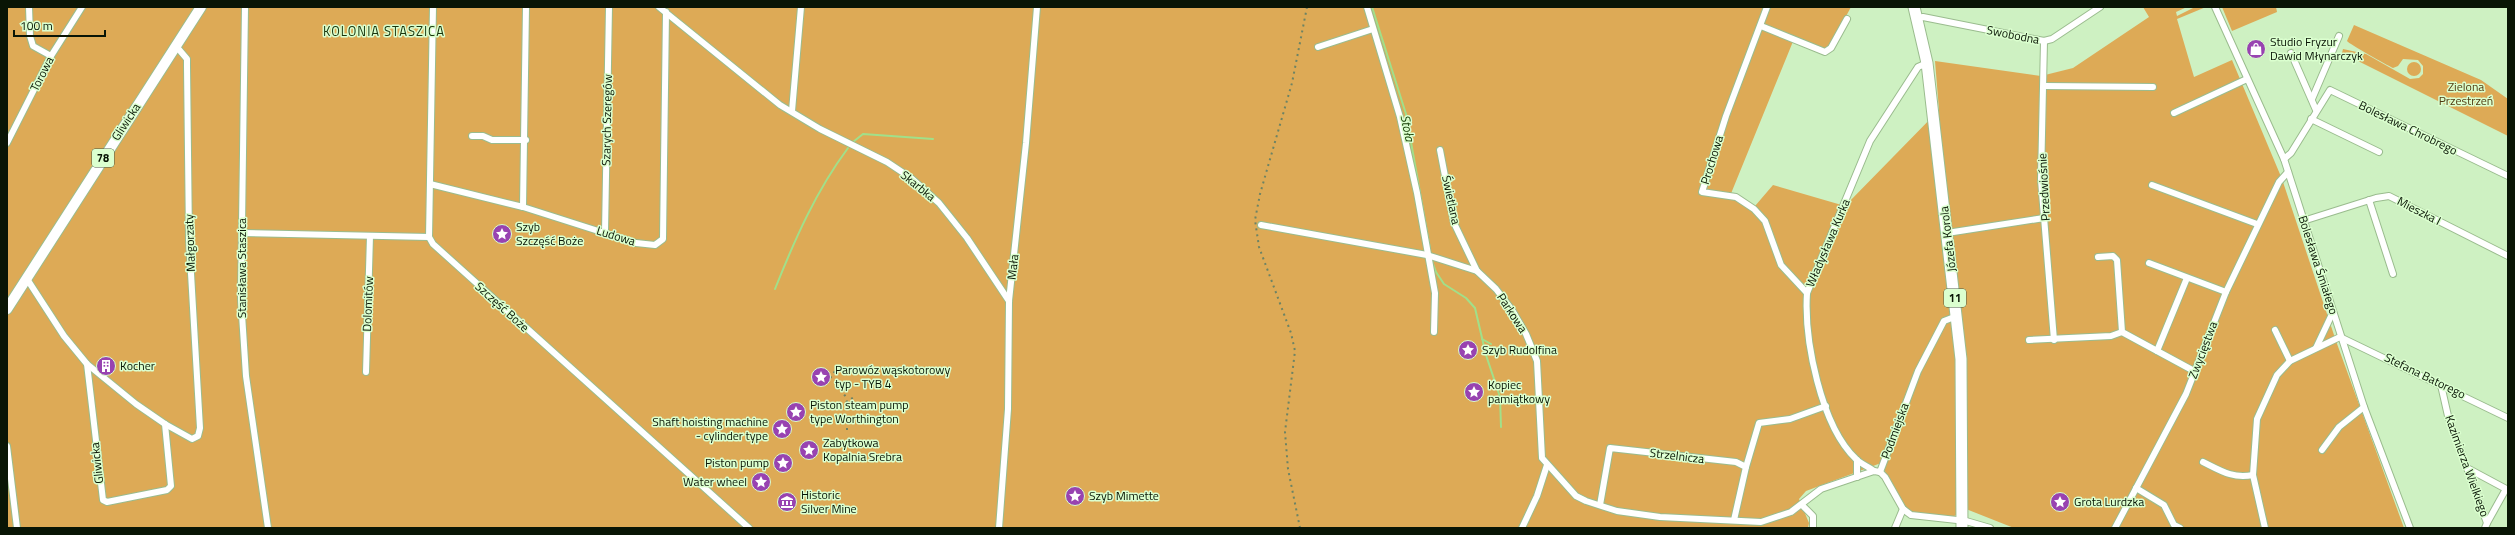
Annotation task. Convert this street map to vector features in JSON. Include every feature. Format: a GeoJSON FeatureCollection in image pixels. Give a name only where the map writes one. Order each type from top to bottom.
{"type":"FeatureCollection","features":[{"type":"Feature","properties":{"kind":"highway","name":"Józefa Korola"},"geometry":{"type":"LineString","coordinates":[[1914,7],[1927,63],[1962,369],[1962,525]]}},
{"type":"Feature","properties":{"kind":"main road","name":"Gliwicka"},"geometry":{"type":"LineString","coordinates":[[7,309],[201,7]]}},
{"type":"Feature","properties":{"kind":"street"},"geometry":{"type":"LineString","coordinates":[[29,7],[30,36],[33,46],[51,56]]}},
{"type":"Feature","properties":{"kind":"street","name":"Torowa"},"geometry":{"type":"LineString","coordinates":[[7,142],[51,56],[82,7]]}},
{"type":"Feature","properties":{"kind":"street","name":"Stanisława Staszica"},"geometry":{"type":"LineString","coordinates":[[245,7],[241,299],[246,376],[268,528]]}},
{"type":"Feature","properties":{"kind":"street"},"geometry":{"type":"LineString","coordinates":[[242,233],[429,237],[433,7]]}},
{"type":"Feature","properties":{"kind":"street"},"geometry":{"type":"LineString","coordinates":[[523,207],[526,140],[526,7]]}},
{"type":"Feature","properties":{"kind":"street","name":"Szarych Szeregów"},"geometry":{"type":"LineString","coordinates":[[605,232],[609,7]]}},
{"type":"Feature","properties":{"kind":"street","name":"Skarbka"},"geometry":{"type":"LineString","coordinates":[[659,7],[760,90],[820,129],[886,162],[911,178],[940,203],[1009,301]]}},
{"type":"Feature","properties":{"kind":"street"},"geometry":{"type":"LineString","coordinates":[[792,111],[801,7]]}},
{"type":"Feature","properties":{"kind":"street","name":"Mała"},"geometry":{"type":"LineString","coordinates":[[999,528],[1008,409],[1009,301],[1026,143],[1037,7]]}},
{"type":"Feature","properties":{"kind":"street"},"geometry":{"type":"LineString","coordinates":[[1367,7],[1400,116],[1417,193],[1435,293],[1434,332]]}},
{"type":"Feature","properties":{"kind":"street","name":"Prochowa"},"geometry":{"type":"LineString","coordinates":[[1767,7],[1726,116],[1702,192],[1736,197],[1754,209],[1765,221],[1781,265],[1807,293]]}},
{"type":"Feature","properties":{"kind":"street","name":"Swobodna"},"geometry":{"type":"LineString","coordinates":[[1917,18],[1923,17],[2044,41],[2052,39],[2100,7]]}},
{"type":"Feature","properties":{"kind":"street","name":"Bolesława Śmiałego"},"geometry":{"type":"LineString","coordinates":[[2215,7],[2284,159],[2340,337],[2364,407],[2410,528]]}},
{"type":"Feature","properties":{"kind":"street","name":"Ludowa"},"geometry":{"type":"LineString","coordinates":[[430,184],[523,207],[636,242],[655,245],[663,239],[666,12]]}},
{"type":"Feature","properties":{"kind":"street"},"geometry":{"type":"LineString","coordinates":[[1761,26],[1825,52],[1831,48],[1847,19]]}},
{"type":"Feature","properties":{"kind":"street"},"geometry":{"type":"LineString","coordinates":[[1318,47],[1373,29]]}},
{"type":"Feature","properties":{"kind":"street"},"geometry":{"type":"LineString","coordinates":[[2312,99],[2339,36]]}},
{"type":"Feature","properties":{"kind":"street","name":"Przedwiośnie"},"geometry":{"type":"LineString","coordinates":[[2044,41],[2041,180],[2054,336]]}},
{"type":"Feature","properties":{"kind":"street","name":"Małgorzaty"},"geometry":{"type":"LineString","coordinates":[[165,424],[192,439],[198,436],[200,428],[189,239],[187,59],[176,46]]}},
{"type":"Feature","properties":{"kind":"street"},"geometry":{"type":"LineString","coordinates":[[2291,53],[2316,110]]}},
{"type":"Feature","properties":{"kind":"street","name":"Władysława Kurka"},"geometry":{"type":"LineString","coordinates":[[1877,471],[1857,460],[1840,439],[1826,406],[1812,367],[1806,312],[1807,293],[1870,141],[1918,67],[1927,63]]}},
{"type":"Feature","properties":{"kind":"street"},"geometry":{"type":"LineString","coordinates":[[2174,113],[2247,79]]}},
{"type":"Feature","properties":{"kind":"street"},"geometry":{"type":"LineString","coordinates":[[2044,86],[2153,87]]}},
{"type":"Feature","properties":{"kind":"street","name":"Bolesława Chrobrego"},"geometry":{"type":"LineString","coordinates":[[2284,159],[2291,153],[2327,92],[2331,90],[2508,176]]}},
{"type":"Feature","properties":{"kind":"street"},"geometry":{"type":"LineString","coordinates":[[2311,119],[2379,152]]}},
{"type":"Feature","properties":{"kind":"street"},"geometry":{"type":"LineString","coordinates":[[472,136],[483,136],[492,140],[526,140]]}},
{"type":"Feature","properties":{"kind":"street","name":"Świetlana"},"geometry":{"type":"LineString","coordinates":[[1440,150],[1454,223],[1477,271]]}},
{"type":"Feature","properties":{"kind":"street","name":"Zwycięstwa"},"geometry":{"type":"LineString","coordinates":[[2115,528],[2186,394],[2226,292],[2257,224],[2279,182],[2288,172]]}},
{"type":"Feature","properties":{"kind":"street"},"geometry":{"type":"LineString","coordinates":[[2152,185],[2257,224]]}},
{"type":"Feature","properties":{"kind":"street","name":"Mieszka I"},"geometry":{"type":"LineString","coordinates":[[2303,221],[2383,196],[2392,197],[2508,256]]}},
{"type":"Feature","properties":{"kind":"street"},"geometry":{"type":"LineString","coordinates":[[2369,200],[2393,274]]}},
{"type":"Feature","properties":{"kind":"street"},"geometry":{"type":"LineString","coordinates":[[1947,233],[2044,218]]}},
{"type":"Feature","properties":{"kind":"street","name":"Parkowa"},"geometry":{"type":"LineString","coordinates":[[1261,225],[1427,255],[1477,271],[1496,289],[1512,310],[1526,334],[1537,362],[1540,444],[1542,458],[1546,466]]}},
{"type":"Feature","properties":{"kind":"street","name":"Dolomitów"},"geometry":{"type":"LineString","coordinates":[[366,372],[370,236]]}},
{"type":"Feature","properties":{"kind":"street","name":"Szczęść Boże"},"geometry":{"type":"LineString","coordinates":[[429,237],[433,244],[749,528]]}},
{"type":"Feature","properties":{"kind":"street"},"geometry":{"type":"LineString","coordinates":[[2098,257],[2113,256],[2118,260],[2122,332]]}},
{"type":"Feature","properties":{"kind":"street"},"geometry":{"type":"LineString","coordinates":[[2149,263],[2226,292]]}},
{"type":"Feature","properties":{"kind":"street"},"geometry":{"type":"LineString","coordinates":[[27,278],[64,336],[87,364],[165,424]]}},
{"type":"Feature","properties":{"kind":"street"},"geometry":{"type":"LineString","coordinates":[[2157,351],[2187,278]]}},
{"type":"Feature","properties":{"kind":"street"},"geometry":{"type":"LineString","coordinates":[[2316,348],[2333,312]]}},
{"type":"Feature","properties":{"kind":"street","name":"Podmiejska"},"geometry":{"type":"LineString","coordinates":[[1802,505],[1812,494],[1821,489],[1877,471],[1918,371],[1944,321],[1957,316]]}},
{"type":"Feature","properties":{"kind":"street"},"geometry":{"type":"LineString","coordinates":[[2275,330],[2290,362]]}},
{"type":"Feature","properties":{"kind":"street"},"geometry":{"type":"LineString","coordinates":[[2029,340],[2054,336],[2111,336],[2122,332],[2194,371]]}},
{"type":"Feature","properties":{"kind":"street"},"geometry":{"type":"LineString","coordinates":[[2265,528],[2253,475],[2256,419],[2277,375],[2290,362],[2340,337]]}},
{"type":"Feature","properties":{"kind":"street","name":"Stefana Batorego"},"geometry":{"type":"LineString","coordinates":[[2340,337],[2508,418]]}},
{"type":"Feature","properties":{"kind":"street","name":"Gliwicka"},"geometry":{"type":"LineString","coordinates":[[87,364],[101,496],[103,500],[107,502],[167,490],[171,486],[165,424]]}},
{"type":"Feature","properties":{"kind":"street","name":"Kazimierza Wielkiego"},"geometry":{"type":"LineString","coordinates":[[2441,385],[2448,416],[2486,526]]}},
{"type":"Feature","properties":{"kind":"street"},"geometry":{"type":"LineString","coordinates":[[1734,520],[1746,467],[1759,423],[1790,419],[1826,406]]}},
{"type":"Feature","properties":{"kind":"street"},"geometry":{"type":"LineString","coordinates":[[2322,450],[2339,427],[2364,407]]}},
{"type":"Feature","properties":{"kind":"street"},"geometry":{"type":"LineString","coordinates":[[7,446],[18,528]]}},
{"type":"Feature","properties":{"kind":"street","name":"Strzelnicza"},"geometry":{"type":"LineString","coordinates":[[1600,505],[1610,448],[1736,462],[1746,467]]}},
{"type":"Feature","properties":{"kind":"street"},"geometry":{"type":"LineString","coordinates":[[1856,477],[1857,460]]}},
{"type":"Feature","properties":{"kind":"street"},"geometry":{"type":"LineString","coordinates":[[2203,462],[2231,476],[2240,477],[2253,475]]}},
{"type":"Feature","properties":{"kind":"street"},"geometry":{"type":"LineString","coordinates":[[1522,528],[1537,496],[1546,466],[1576,496],[1617,511],[1660,517],[1761,522],[1791,512],[1802,505],[1813,516],[1813,528]]}},
{"type":"Feature","properties":{"kind":"street"},"geometry":{"type":"LineString","coordinates":[[2467,468],[2507,489]]}},
{"type":"Feature","properties":{"kind":"street"},"geometry":{"type":"LineString","coordinates":[[1877,471],[1885,477],[1903,508],[1918,517],[1962,525],[1990,528]]}},
{"type":"Feature","properties":{"kind":"street"},"geometry":{"type":"LineString","coordinates":[[2136,488],[2164,505],[2174,525],[2180,528]]}},
{"type":"Feature","properties":{"kind":"street","name":"Kazimierza Wielkiego"},"geometry":{"type":"LineString","coordinates":[[2486,526],[2507,489]]}},
{"type":"Feature","properties":{"kind":"street"},"geometry":{"type":"LineString","coordinates":[[1895,528],[1903,508]]}},
{"type":"Feature","properties":{"kind":"green space"},"geometry":{"type":"Polygon","coordinates":[[[7,7],[1851,7],[1831,44],[1824,49],[1794,39],[1730,196],[1755,206],[1773,185],[1845,206],[1939,110],[1935,61],[2041,76],[2073,68],[2149,17],[2143,7],[2187,7],[2176,12],[2177,16],[2195,7],[2206,7],[2177,19],[2194,77],[2232,60],[2282,179],[2336,341],[2404,528],[2014,528],[1966,509],[1951,518],[1909,513],[1898,498],[1881,463],[1806,491],[1799,499],[1809,523],[1808,528],[7,528],[7,7]]]}},
{"type":"Feature","properties":{"kind":"green space"},"geometry":{"type":"Polygon","coordinates":[[[2222,7],[2276,7],[2277,12],[2232,31],[2222,7]]]}},
{"type":"Feature","properties":{"kind":"green space","name":"Zielona Przestrzeń"},"geometry":{"type":"Polygon","coordinates":[[[2354,25],[2481,80],[2508,99],[2508,136],[2342,53],[2343,49],[2366,54],[2410,79],[2419,78],[2423,74],[2423,66],[2418,60],[2403,59],[2398,66],[2393,68],[2349,43],[2347,41],[2354,25]]]}},
{"type":"Feature","properties":{"kind":"green space"},"geometry":{"type":"Polygon","coordinates":[[[2411,62],[2417,62],[2421,66],[2421,72],[2417,76],[2411,76],[2407,72],[2407,66],[2411,62]]]}},
{"type":"Feature","properties":{"kind":"waterway","name":"Stoła"},"geometry":{"type":"LineString","coordinates":[[1372,7],[1406,114],[1430,249]]}},
{"type":"Feature","properties":{"kind":"waterway"},"geometry":{"type":"LineString","coordinates":[[853,142],[863,134],[933,139]]}},
{"type":"Feature","properties":{"kind":"waterway"},"geometry":{"type":"LineString","coordinates":[[775,289],[790,252],[816,198],[836,164],[848,148]]}},
{"type":"Feature","properties":{"kind":"waterway","name":"Stoła"},"geometry":{"type":"LineString","coordinates":[[1432,261],[1436,272],[1444,284],[1466,298],[1475,308],[1486,355],[1500,397],[1501,427]]}},
{"type":"Feature","properties":{"kind":"waterway","name":"Stoła"},"geometry":{"type":"LineString","coordinates":[[1482,339],[1491,344]]}},
{"type":"Feature","properties":{"kind":"railway"},"geometry":{"type":"LineString","coordinates":[[1300,528],[1288,469],[1285,432],[1295,351],[1291,333],[1259,247],[1255,220],[1260,194],[1292,83],[1307,7]]}},
{"type":"Feature","properties":{"kind":"railway"},"geometry":{"type":"LineString","coordinates":[[827,383],[835,371]]}},
{"type":"Feature","properties":{"kind":"railway"},"geometry":{"type":"LineString","coordinates":[[819,380],[823,373]]}},
{"type":"Feature","properties":{"kind":"railway"},"geometry":{"type":"LineString","coordinates":[[838,389],[845,381]]}},
{"type":"Feature","properties":{"kind":"railway"},"geometry":{"type":"LineString","coordinates":[[844,396],[848,393]]}},
{"type":"Feature","properties":{"kind":"railway"},"geometry":{"type":"LineString","coordinates":[[846,402],[854,397]]}},
{"type":"Feature","properties":{"kind":"place","name":"Studio Fryzur Dawid Młynarczyk"},"geometry":{"type":"Point","coordinates":[2256,49]}},
{"type":"Feature","properties":{"kind":"place","name":"Szyb Szczęść Boże"},"geometry":{"type":"Point","coordinates":[502,234]}},
{"type":"Feature","properties":{"kind":"place","name":"Szyb Rudolfina"},"geometry":{"type":"Point","coordinates":[1468,350]}},
{"type":"Feature","properties":{"kind":"place","name":"Kocher"},"geometry":{"type":"Point","coordinates":[106,366]}},
{"type":"Feature","properties":{"kind":"place","name":"Parowóz wąskotorowy typ - TYB 4"},"geometry":{"type":"Point","coordinates":[821,377]}},
{"type":"Feature","properties":{"kind":"place","name":"Kopiec pamiątkowy"},"geometry":{"type":"Point","coordinates":[1474,392]}},
{"type":"Feature","properties":{"kind":"place","name":"Piston steam pump type Worthington"},"geometry":{"type":"Point","coordinates":[796,412]}},
{"type":"Feature","properties":{"kind":"place","name":"Shaft hoisting machine - cylinder type"},"geometry":{"type":"Point","coordinates":[782,429]}},
{"type":"Feature","properties":{"kind":"place","name":"Zabytkowa Kopalnia Srebra"},"geometry":{"type":"Point","coordinates":[809,450]}},
{"type":"Feature","properties":{"kind":"place","name":"Piston pump"},"geometry":{"type":"Point","coordinates":[783,463]}},
{"type":"Feature","properties":{"kind":"place","name":"Water wheel"},"geometry":{"type":"Point","coordinates":[761,482]}},
{"type":"Feature","properties":{"kind":"place","name":"Szyb Mimette"},"geometry":{"type":"Point","coordinates":[1075,496]}},
{"type":"Feature","properties":{"kind":"place","name":"Historic Silver Mine"},"geometry":{"type":"Point","coordinates":[787,502]}},
{"type":"Feature","properties":{"kind":"place","name":"Grota Lurdzka"},"geometry":{"type":"Point","coordinates":[2060,502]}},
{"type":"Feature","properties":{"kind":"district","name":"KOLONIA STASZICA"},"geometry":{"type":"Point","coordinates":[384,31]}}]}
